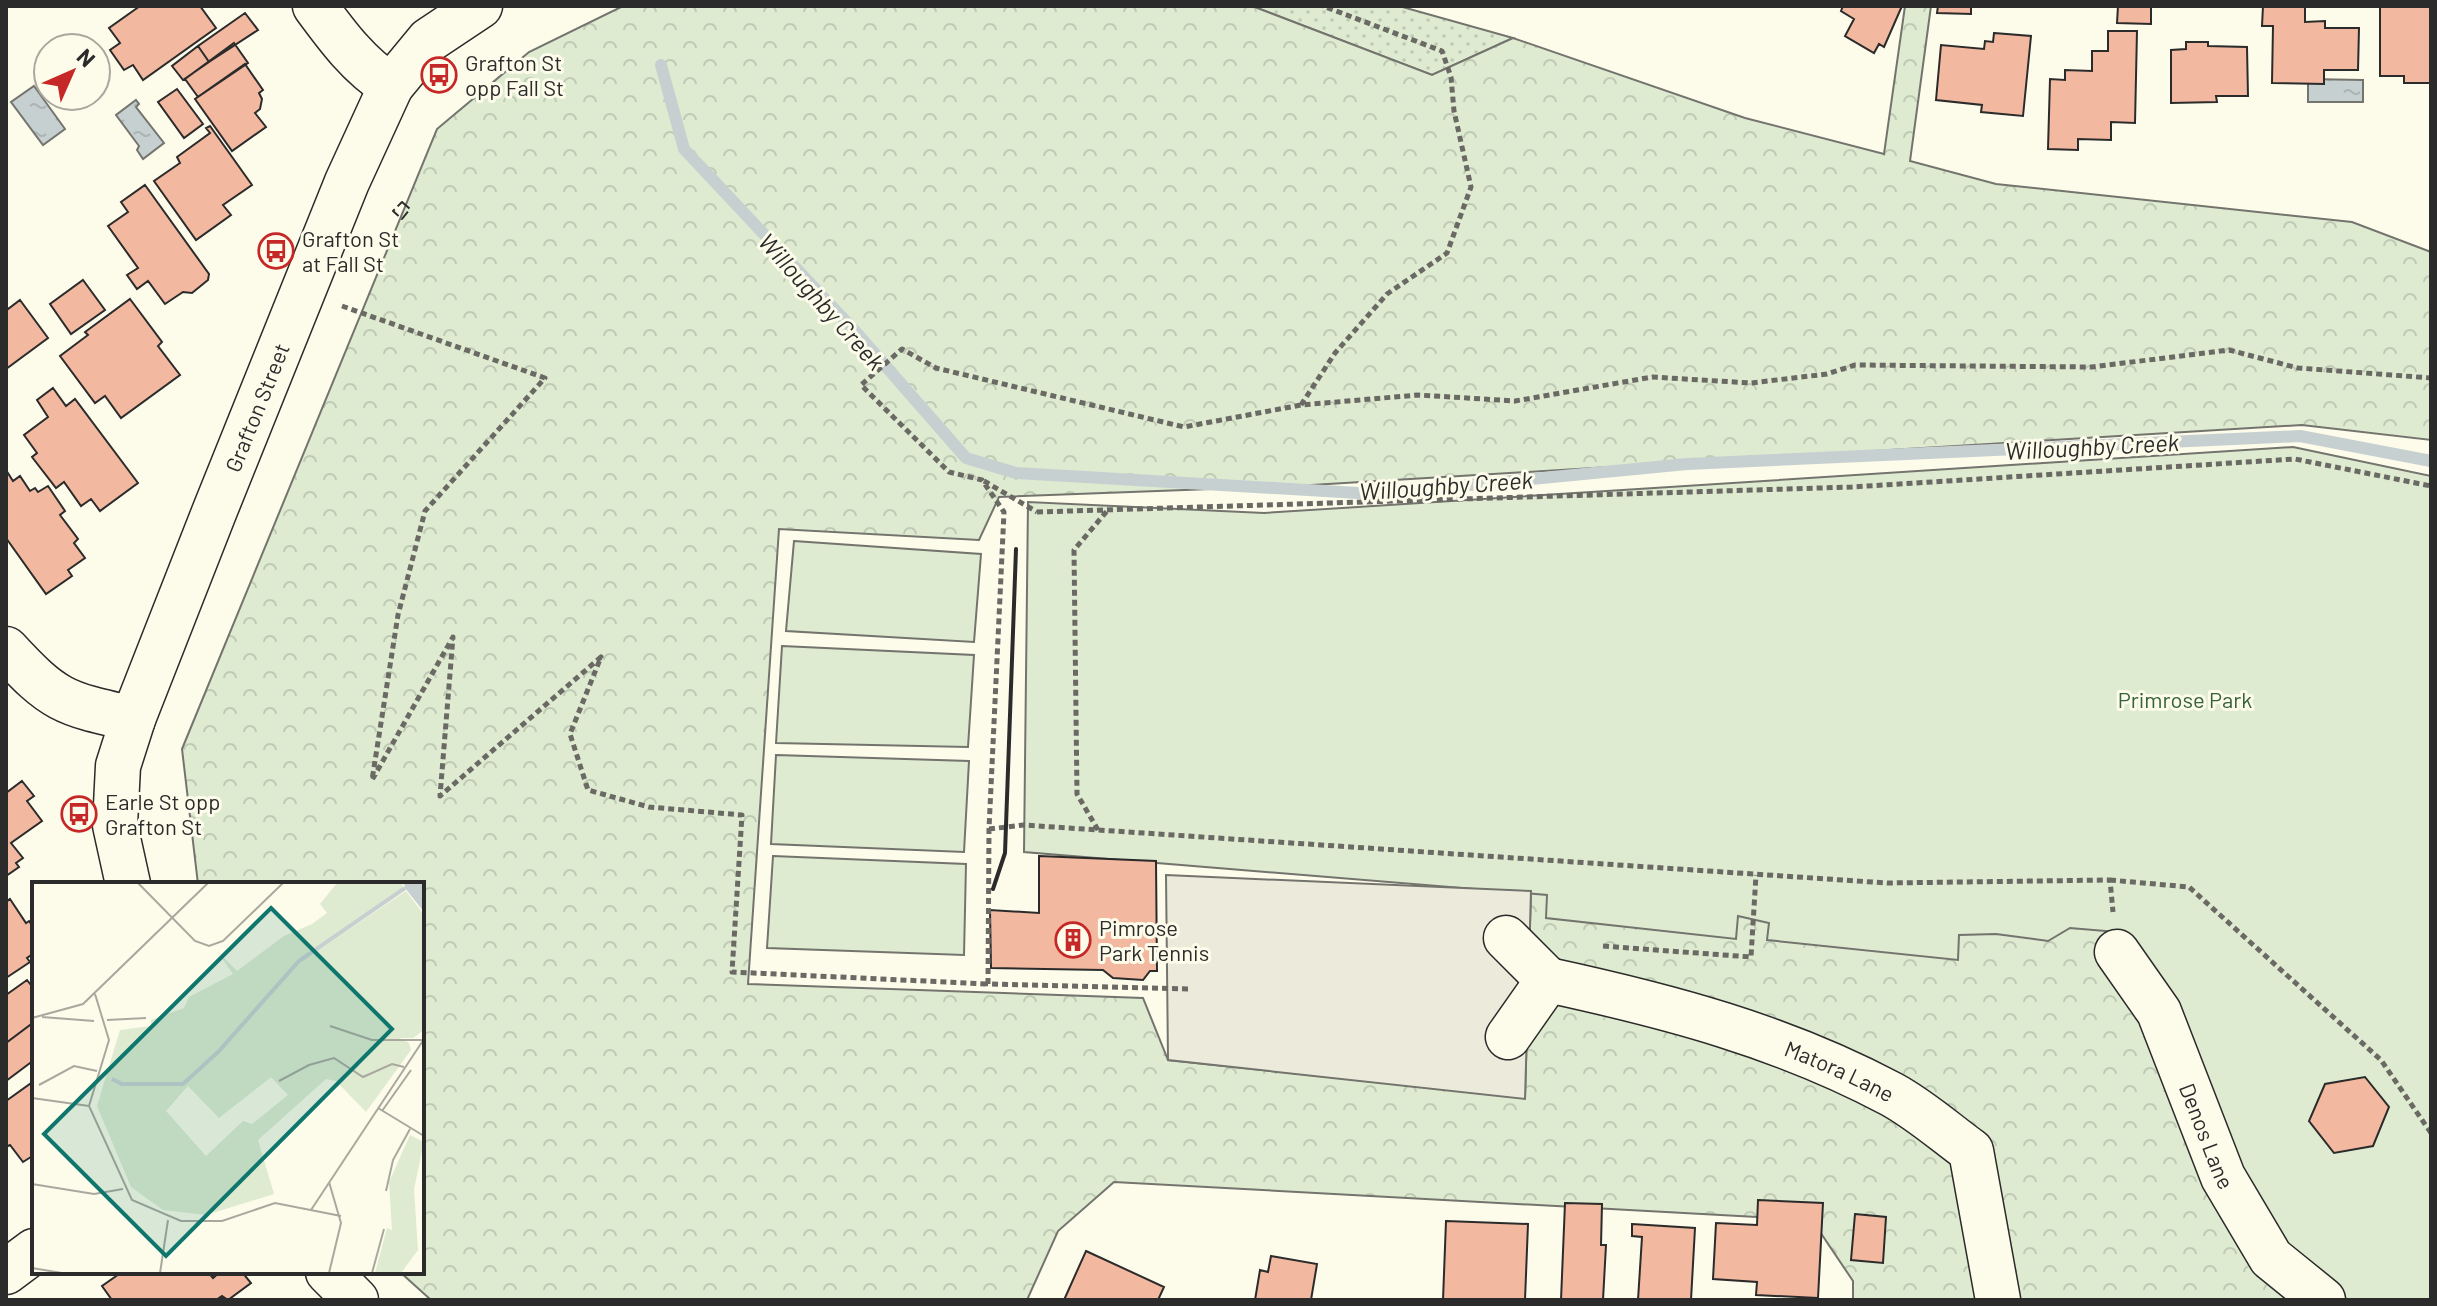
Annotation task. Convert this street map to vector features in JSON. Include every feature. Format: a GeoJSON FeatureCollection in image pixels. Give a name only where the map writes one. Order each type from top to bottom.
{"type":"FeatureCollection","features":[{"type":"Feature","properties":{"kind":"street"},"geometry":{"type":"LineString","coordinates":[[315,6],[373,75],[391,86]]}},
{"type":"Feature","properties":{"kind":"street","name":"Grafton Street"},"geometry":{"type":"LineString","coordinates":[[124,868],[114,797],[118,766],[133,719],[352,170],[391,86],[429,40],[480,6]]}},
{"type":"Feature","properties":{"kind":"street"},"geometry":{"type":"LineString","coordinates":[[6,649],[41,687],[66,703],[133,719]]}},
{"type":"Feature","properties":{"kind":"street"},"geometry":{"type":"LineString","coordinates":[[1506,938],[1548,980],[1508,1037]]}},
{"type":"Feature","properties":{"kind":"street","name":"Denos Lane"},"geometry":{"type":"LineString","coordinates":[[2117,952],[2159,1012],[2223,1177],[2271,1258],[2323,1300]]}},
{"type":"Feature","properties":{"kind":"street","name":"Matora Lane"},"geometry":{"type":"LineString","coordinates":[[1548,980],[1672,1007],[1755,1034],[1796,1048],[1894,1095],[1971,1151],[1998,1300]]}},
{"type":"Feature","properties":{"kind":"street"},"geometry":{"type":"LineString","coordinates":[[6,1272],[32,1252]]}},
{"type":"Feature","properties":{"kind":"street"},"geometry":{"type":"LineString","coordinates":[[330,1274],[356,1300]]}},
{"type":"Feature","properties":{"kind":"path"},"geometry":{"type":"LineString","coordinates":[[1301,405],[1335,353],[1387,294],[1447,253],[1471,187],[1454,111],[1451,77],[1442,51],[1323,6]]}},
{"type":"Feature","properties":{"kind":"path"},"geometry":{"type":"LineString","coordinates":[[304,292],[545,378],[425,511],[398,615],[372,780],[453,637],[440,796],[601,657],[570,734],[588,790],[649,807],[742,815],[732,972],[988,984],[1188,989]]}},
{"type":"Feature","properties":{"kind":"path"},"geometry":{"type":"LineString","coordinates":[[2431,378],[2298,368],[2229,350],[2092,367],[1855,365],[1827,374],[1751,383],[1652,377],[1515,401],[1418,395],[1301,405],[1184,427],[936,368],[902,349],[861,385],[949,472],[982,480],[1037,512],[1852,487],[2295,459],[2431,486]]}},
{"type":"Feature","properties":{"kind":"path"},"geometry":{"type":"LineString","coordinates":[[982,480],[1004,512],[989,829],[988,984]]}},
{"type":"Feature","properties":{"kind":"path"},"geometry":{"type":"LineString","coordinates":[[1098,830],[1077,794],[1074,550],[1107,511]]}},
{"type":"Feature","properties":{"kind":"path"},"geometry":{"type":"LineString","coordinates":[[989,829],[1024,825],[1887,883],[2110,880],[2189,887],[2381,1060],[2431,1133]]}},
{"type":"Feature","properties":{"kind":"path"},"geometry":{"type":"LineString","coordinates":[[1598,945],[1751,957],[1756,875]]}},
{"type":"Feature","properties":{"kind":"path"},"geometry":{"type":"LineString","coordinates":[[2110,880],[2117,952]]}},
{"type":"Feature","properties":{"kind":"green space"},"geometry":{"type":"Polygon","coordinates":[[[623,6],[1252,6],[1432,75],[1513,38],[1745,118],[1884,154],[1905,6],[1931,6],[1910,161],[1996,184],[2352,222],[2431,252],[2431,440],[2302,425],[1295,486],[999,497],[979,540],[779,529],[748,984],[1143,998],[1168,1060],[1525,1098],[1531,891],[2127,924],[2363,1300],[1853,1300],[1853,1281],[1812,1220],[1114,1182],[1058,1231],[1027,1300],[431,1300],[402,1274],[424,1274],[424,882],[198,882],[182,749],[437,129],[529,52],[623,6]]]}},
{"type":"Feature","properties":{"kind":"green space"},"geometry":{"type":"Polygon","coordinates":[[[1252,6],[1399,6],[1513,38],[1432,75],[1252,6]]]}},
{"type":"Feature","properties":{"kind":"green space","name":"Primrose Park"},"geometry":{"type":"Polygon","coordinates":[[[2293,447],[2431,476],[2431,1300],[2342,1300],[2264,1231],[2117,932],[2070,928],[2048,941],[1996,934],[1959,935],[1958,960],[1767,940],[1769,923],[1738,916],[1736,939],[1546,918],[1547,895],[1024,852],[1028,502],[1264,513],[2293,447]]]}},
{"type":"Feature","properties":{"kind":"green space"},"geometry":{"type":"Polygon","coordinates":[[[794,541],[981,554],[974,642],[786,631],[794,541]]]}},
{"type":"Feature","properties":{"kind":"green space"},"geometry":{"type":"Polygon","coordinates":[[[782,646],[974,655],[968,747],[776,743],[782,646]]]}},
{"type":"Feature","properties":{"kind":"green space"},"geometry":{"type":"Polygon","coordinates":[[[776,755],[969,761],[964,852],[771,844],[776,755]]]}},
{"type":"Feature","properties":{"kind":"green space"},"geometry":{"type":"Polygon","coordinates":[[[773,856],[966,864],[964,955],[767,948],[773,856]]]}},
{"type":"Feature","properties":{"kind":"shaded area"},"geometry":{"type":"Polygon","coordinates":[[[1166,875],[1531,891],[1525,1099],[1168,1060],[1166,875]]]}},
{"type":"Feature","properties":{"kind":"water"},"geometry":{"type":"Polygon","coordinates":[[[2308,79],[2363,80],[2363,102],[2308,102],[2308,79]]]}},
{"type":"Feature","properties":{"kind":"water"},"geometry":{"type":"Polygon","coordinates":[[[32,87],[32,112],[53,112],[65,129],[43,145],[11,102],[32,87]]]}},
{"type":"Feature","properties":{"kind":"water"},"geometry":{"type":"Polygon","coordinates":[[[136,100],[139,104],[136,107],[164,143],[143,159],[137,150],[139,146],[116,115],[136,100]]]}},
{"type":"Feature","properties":{"kind":"building"},"geometry":{"type":"Polygon","coordinates":[[[140,6],[200,6],[216,28],[143,80],[133,65],[124,70],[112,53],[112,49],[120,43],[109,28],[140,6]]]}},
{"type":"Feature","properties":{"kind":"building"},"geometry":{"type":"Polygon","coordinates":[[[1843,6],[1902,6],[1884,47],[1879,44],[1874,53],[1845,36],[1854,19],[1841,11],[1843,6]]]}},
{"type":"Feature","properties":{"kind":"building"},"geometry":{"type":"Polygon","coordinates":[[[1938,6],[1971,6],[1971,14],[1937,13],[1938,6]]]}},
{"type":"Feature","properties":{"kind":"building"},"geometry":{"type":"Polygon","coordinates":[[[2118,6],[2151,6],[2151,24],[2117,23],[2118,6]]]}},
{"type":"Feature","properties":{"kind":"building"},"geometry":{"type":"Polygon","coordinates":[[[2263,6],[2305,6],[2305,22],[2325,21],[2325,28],[2359,28],[2358,70],[2324,70],[2324,84],[2272,83],[2273,26],[2262,26],[2263,6]]]}},
{"type":"Feature","properties":{"kind":"building"},"geometry":{"type":"Polygon","coordinates":[[[2380,6],[2431,6],[2431,83],[2404,83],[2404,76],[2380,76],[2380,6]]]}},
{"type":"Feature","properties":{"kind":"building"},"geometry":{"type":"Polygon","coordinates":[[[245,13],[258,30],[209,62],[198,46],[245,13]]]}},
{"type":"Feature","properties":{"kind":"building"},"geometry":{"type":"Polygon","coordinates":[[[2108,31],[2137,31],[2135,123],[2111,122],[2111,140],[2078,139],[2078,150],[2048,149],[2050,79],[2065,80],[2065,70],[2092,71],[2092,51],[2108,51],[2108,31]]]}},
{"type":"Feature","properties":{"kind":"building"},"geometry":{"type":"Polygon","coordinates":[[[1994,33],[2031,36],[2023,116],[1981,112],[1982,105],[1936,100],[1941,45],[1984,49],[1985,41],[1993,42],[1994,33]]]}},
{"type":"Feature","properties":{"kind":"building"},"geometry":{"type":"Polygon","coordinates":[[[2186,42],[2247,47],[2248,96],[2216,96],[2217,102],[2171,103],[2171,50],[2186,49],[2186,42]]]}},
{"type":"Feature","properties":{"kind":"building"},"geometry":{"type":"Polygon","coordinates":[[[234,43],[248,63],[198,97],[185,79],[234,43]]]}},
{"type":"Feature","properties":{"kind":"building"},"geometry":{"type":"Polygon","coordinates":[[[198,46],[209,62],[183,80],[172,66],[198,46]]]}},
{"type":"Feature","properties":{"kind":"building"},"geometry":{"type":"Polygon","coordinates":[[[245,64],[263,90],[259,93],[262,99],[260,109],[255,113],[266,127],[232,151],[195,99],[245,64]]]}},
{"type":"Feature","properties":{"kind":"building"},"geometry":{"type":"Polygon","coordinates":[[[177,89],[203,124],[184,138],[158,102],[177,89]]]}},
{"type":"Feature","properties":{"kind":"building"},"geometry":{"type":"Polygon","coordinates":[[[210,126],[252,185],[223,205],[231,215],[196,240],[154,181],[180,163],[177,157],[210,133],[206,128],[210,126]]]}},
{"type":"Feature","properties":{"kind":"building"},"geometry":{"type":"Polygon","coordinates":[[[145,185],[209,274],[208,280],[192,293],[183,292],[165,304],[148,281],[137,289],[127,275],[138,268],[108,226],[128,212],[121,202],[145,185]]]}},
{"type":"Feature","properties":{"kind":"building"},"geometry":{"type":"Polygon","coordinates":[[[83,280],[105,310],[71,334],[50,304],[83,280]]]}},
{"type":"Feature","properties":{"kind":"building"},"geometry":{"type":"Polygon","coordinates":[[[130,299],[162,342],[158,346],[180,375],[121,418],[105,396],[95,403],[60,356],[88,335],[85,332],[130,299]]]}},
{"type":"Feature","properties":{"kind":"building"},"geometry":{"type":"Polygon","coordinates":[[[20,300],[48,338],[6,369],[6,306],[8,309],[20,300]]]}},
{"type":"Feature","properties":{"kind":"building"},"geometry":{"type":"Polygon","coordinates":[[[53,388],[66,406],[75,399],[138,483],[100,511],[91,499],[81,506],[64,482],[56,488],[32,457],[37,453],[24,435],[48,417],[37,400],[53,388]]]}},
{"type":"Feature","properties":{"kind":"building"},"geometry":{"type":"Polygon","coordinates":[[[6,470],[13,481],[20,476],[30,491],[35,488],[38,492],[48,486],[65,511],[60,515],[78,539],[74,543],[85,558],[68,570],[72,576],[46,594],[6,538],[6,470]]]}},
{"type":"Feature","properties":{"kind":"building"},"geometry":{"type":"Polygon","coordinates":[[[22,781],[34,796],[27,801],[42,821],[11,843],[23,858],[16,863],[19,867],[6,876],[6,793],[22,781]]]}},
{"type":"Feature","properties":{"kind":"building","name":"Pimrose Park Tennis"},"geometry":{"type":"Polygon","coordinates":[[[1039,856],[1156,861],[1157,971],[1150,971],[1143,980],[1113,978],[1103,970],[991,968],[990,910],[1039,913],[1039,856]]]}},
{"type":"Feature","properties":{"kind":"building"},"geometry":{"type":"Polygon","coordinates":[[[10,899],[26,923],[29,921],[32,925],[32,954],[27,958],[30,962],[6,978],[6,902],[10,899]]]}},
{"type":"Feature","properties":{"kind":"building"},"geometry":{"type":"Polygon","coordinates":[[[27,980],[32,986],[32,1024],[6,1043],[6,995],[27,980]]]}},
{"type":"Feature","properties":{"kind":"building"},"geometry":{"type":"Polygon","coordinates":[[[32,1024],[32,1062],[6,1081],[6,1043],[32,1024]]]}},
{"type":"Feature","properties":{"kind":"building"},"geometry":{"type":"Polygon","coordinates":[[[2365,1077],[2389,1107],[2373,1146],[2334,1153],[2309,1121],[2325,1084],[2365,1077]]]}},
{"type":"Feature","properties":{"kind":"building"},"geometry":{"type":"Polygon","coordinates":[[[32,1082],[32,1156],[23,1162],[10,1145],[6,1147],[6,1101],[32,1082]]]}},
{"type":"Feature","properties":{"kind":"building"},"geometry":{"type":"Polygon","coordinates":[[[1758,1200],[1823,1203],[1818,1298],[1756,1295],[1757,1282],[1713,1279],[1716,1223],[1757,1225],[1758,1200]]]}},
{"type":"Feature","properties":{"kind":"building"},"geometry":{"type":"Polygon","coordinates":[[[1565,1203],[1602,1204],[1601,1245],[1606,1245],[1603,1300],[1561,1300],[1565,1203]]]}},
{"type":"Feature","properties":{"kind":"building"},"geometry":{"type":"Polygon","coordinates":[[[1855,1214],[1886,1217],[1883,1263],[1851,1260],[1855,1214]]]}},
{"type":"Feature","properties":{"kind":"building"},"geometry":{"type":"Polygon","coordinates":[[[1446,1221],[1528,1224],[1525,1300],[1443,1300],[1446,1221]]]}},
{"type":"Feature","properties":{"kind":"building"},"geometry":{"type":"Polygon","coordinates":[[[1632,1224],[1695,1228],[1691,1300],[1638,1300],[1642,1237],[1632,1236],[1632,1224]]]}},
{"type":"Feature","properties":{"kind":"building"},"geometry":{"type":"Polygon","coordinates":[[[1086,1251],[1164,1287],[1158,1300],[1064,1300],[1086,1251]]]}},
{"type":"Feature","properties":{"kind":"building"},"geometry":{"type":"Polygon","coordinates":[[[1271,1256],[1317,1264],[1311,1300],[1255,1300],[1260,1270],[1268,1272],[1271,1256]]]}},
{"type":"Feature","properties":{"kind":"building"},"geometry":{"type":"Polygon","coordinates":[[[119,1274],[210,1274],[213,1278],[218,1274],[244,1274],[251,1283],[228,1300],[222,1296],[216,1300],[112,1300],[102,1286],[119,1274]]]}},
{"type":"Feature","properties":{"kind":"waterway","name":"Willoughby Creek"},"geometry":{"type":"LineString","coordinates":[[661,65],[684,149],[855,331],[966,458],[1016,473],[1375,494],[1687,464],[2300,436],[2431,461]]}},
{"type":"Feature","properties":{"kind":"fence"},"geometry":{"type":"LineString","coordinates":[[402,202],[410,209],[402,219],[393,211],[402,202]]}},
{"type":"Feature","properties":{"kind":"wall"},"geometry":{"type":"LineString","coordinates":[[993,889],[1005,853],[1016,549]]}},
{"type":"Feature","properties":{"kind":"place","name":"Grafton St opp Fall St"},"geometry":{"type":"Point","coordinates":[439,75]}},
{"type":"Feature","properties":{"kind":"place","name":"Grafton St at Fall St"},"geometry":{"type":"Point","coordinates":[276,251]}},
{"type":"Feature","properties":{"kind":"place","name":"Earle St opp Grafton St"},"geometry":{"type":"Point","coordinates":[79,814]}},
{"type":"Feature","properties":{"kind":"place","name":"Pimrose Park Tennis"},"geometry":{"type":"Point","coordinates":[1073,940]}}]}
